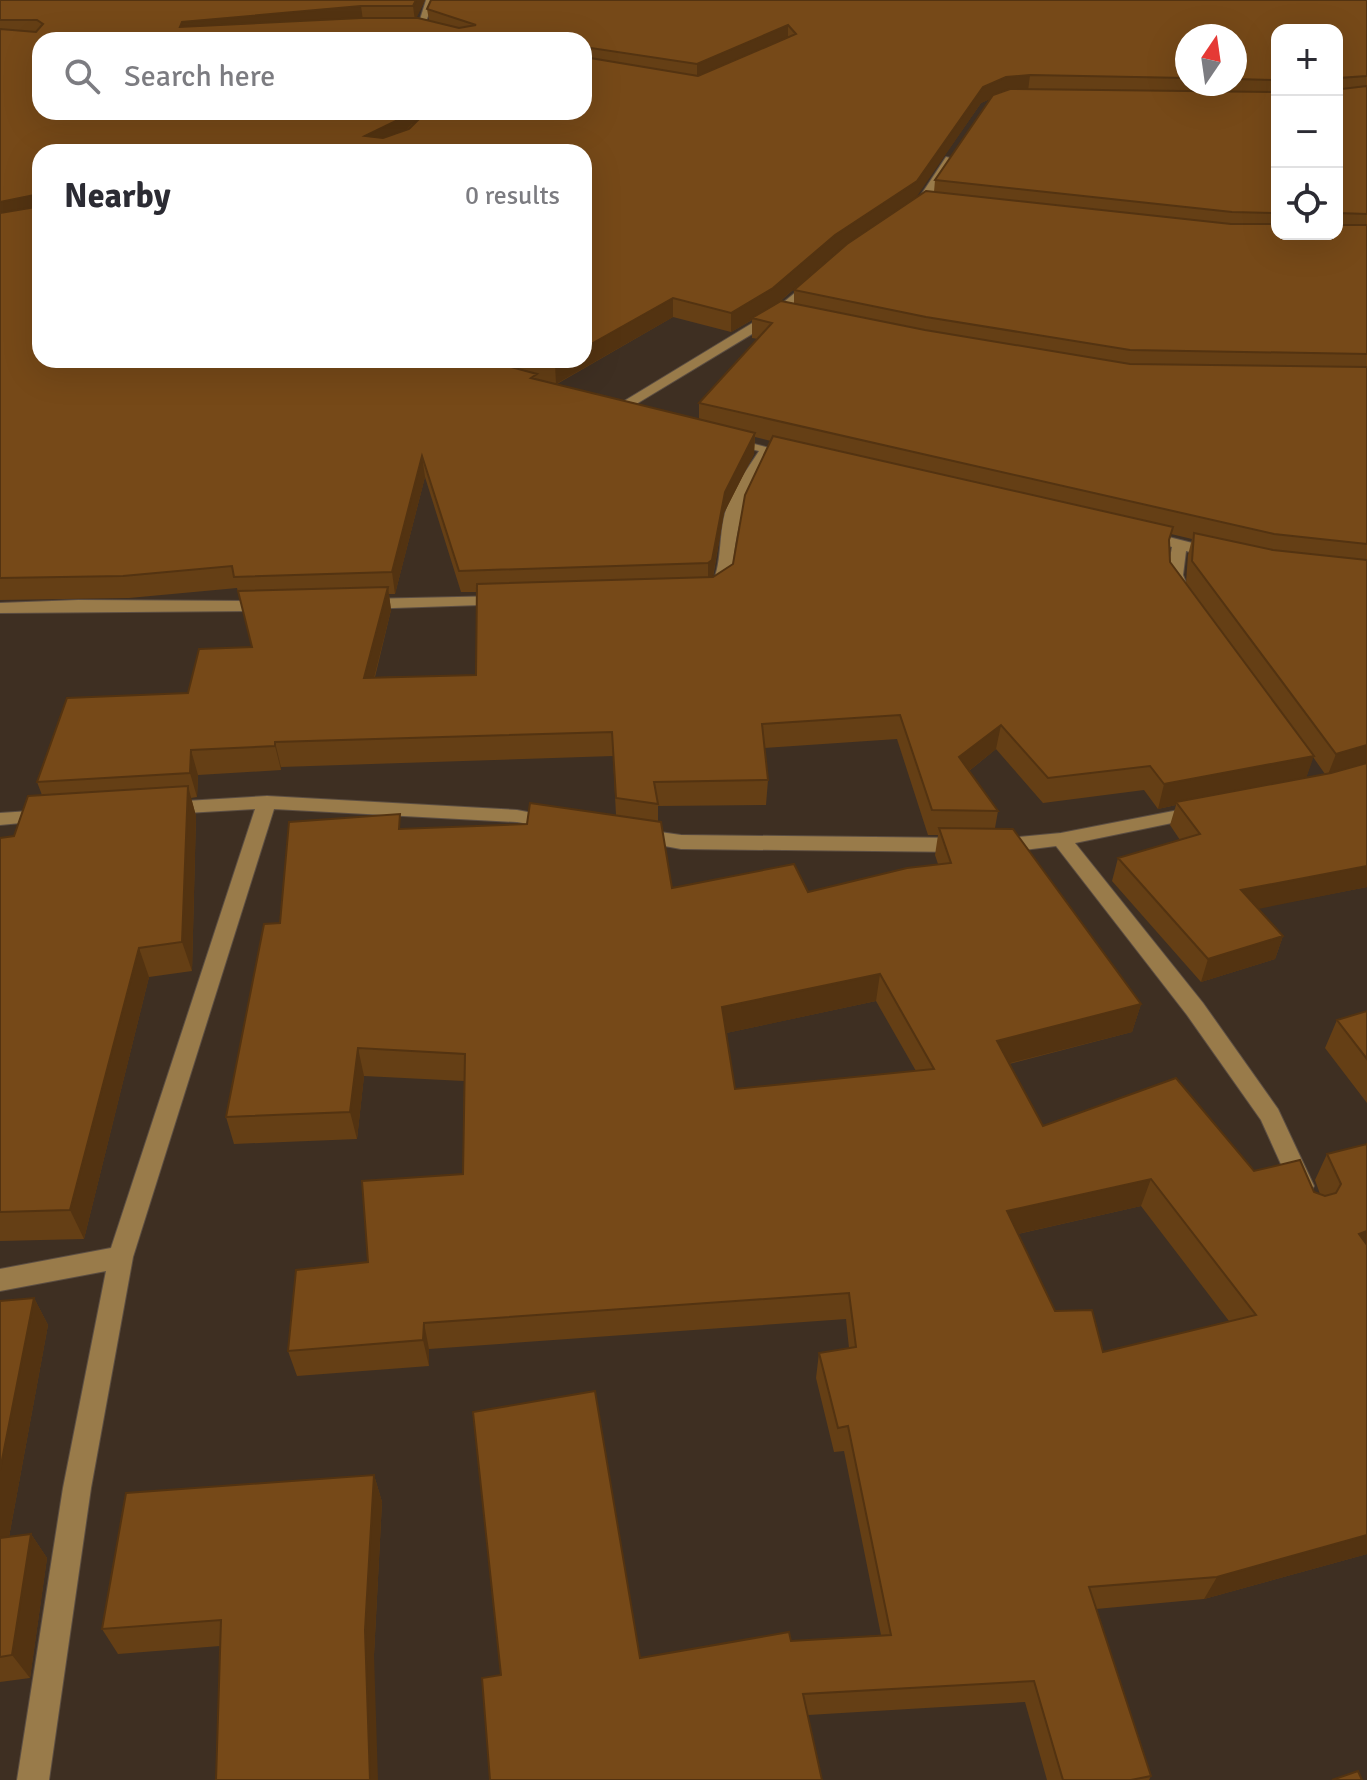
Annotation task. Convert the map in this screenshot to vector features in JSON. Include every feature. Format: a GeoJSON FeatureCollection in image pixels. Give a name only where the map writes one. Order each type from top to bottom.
{"type":"FeatureCollection","features":[{"type":"Feature","properties":{"kind":"street"},"geometry":{"type":"LineString","coordinates":[[420,27],[430,0]]}},
{"type":"Feature","properties":{"kind":"street"},"geometry":{"type":"LineString","coordinates":[[409,27],[433,29]]}},
{"type":"Feature","properties":{"kind":"street"},"geometry":{"type":"LineString","coordinates":[[898,219],[921,203],[960,144]]}},
{"type":"Feature","properties":{"kind":"street"},"geometry":{"type":"LineString","coordinates":[[921,203],[934,205]]}},
{"type":"Feature","properties":{"kind":"street"},"geometry":{"type":"LineString","coordinates":[[618,409],[778,313],[819,276]]}},
{"type":"Feature","properties":{"kind":"street"},"geometry":{"type":"LineString","coordinates":[[778,313],[792,316]]}},
{"type":"Feature","properties":{"kind":"street"},"geometry":{"type":"LineString","coordinates":[[707,433],[808,459]]}},
{"type":"Feature","properties":{"kind":"street"},"geometry":{"type":"LineString","coordinates":[[702,595],[713,593],[723,585],[730,512],[739,489],[767,450]]}},
{"type":"Feature","properties":{"kind":"street"},"geometry":{"type":"LineString","coordinates":[[1135,534],[1238,558]]}},
{"type":"Feature","properties":{"kind":"street"},"geometry":{"type":"LineString","coordinates":[[1180,545],[1174,563],[1175,584],[1194,609]]}},
{"type":"Feature","properties":{"kind":"street"},"geometry":{"type":"LineString","coordinates":[[343,605],[514,601]]}},
{"type":"Feature","properties":{"kind":"street"},"geometry":{"type":"LineString","coordinates":[[0,608],[78,605],[282,606]]}},
{"type":"Feature","properties":{"kind":"street"},"geometry":{"type":"LineString","coordinates":[[33,1780],[77,1488],[121,1257],[267,802]]}},
{"type":"Feature","properties":{"kind":"street"},"geometry":{"type":"LineString","coordinates":[[145,809],[267,802],[517,816],[577,826]]}},
{"type":"Feature","properties":{"kind":"street"},"geometry":{"type":"LineString","coordinates":[[622,833],[681,842],[1013,846],[1215,809]]}},
{"type":"Feature","properties":{"kind":"street"},"geometry":{"type":"LineString","coordinates":[[0,819],[69,814]]}},
{"type":"Feature","properties":{"kind":"street"},"geometry":{"type":"LineString","coordinates":[[1061,839],[1195,1009],[1270,1115],[1313,1210]]}},
{"type":"Feature","properties":{"kind":"street"},"geometry":{"type":"LineString","coordinates":[[0,1280],[121,1257]]}},
{"type":"Feature","properties":{"kind":"building"},"geometry":{"type":"Polygon","coordinates":[[[0,0],[416,0],[413,6],[361,6],[182,22],[180,27],[418,18],[459,28],[476,25],[427,9],[431,0],[1367,0],[1367,76],[1343,78],[1343,24],[1271,24],[1271,80],[1247,79],[1247,24],[1175,24],[1175,78],[1006,77],[983,87],[917,181],[835,235],[773,288],[731,313],[673,298],[592,344],[592,144],[32,144],[32,195],[0,202],[0,29],[36,32],[43,24],[37,20],[0,20],[0,0]]]}},
{"type":"Feature","properties":{"kind":"building"},"geometry":{"type":"Polygon","coordinates":[[[1367,86],[1367,214],[1343,213],[1343,89],[1367,86]]]}},
{"type":"Feature","properties":{"kind":"building"},"geometry":{"type":"Polygon","coordinates":[[[1010,89],[1175,91],[1175,96],[1247,96],[1247,92],[1271,92],[1271,213],[1232,212],[935,180],[993,95],[1010,89]]]}},
{"type":"Feature","properties":{"kind":"building"},"geometry":{"type":"Polygon","coordinates":[[[926,191],[1231,224],[1271,224],[1271,240],[1343,240],[1343,225],[1367,225],[1367,354],[1130,350],[926,317],[794,290],[847,244],[926,191]]]}},
{"type":"Feature","properties":{"kind":"building"},"geometry":{"type":"Polygon","coordinates":[[[32,208],[32,368],[514,368],[537,374],[531,378],[755,433],[725,492],[712,560],[708,563],[459,571],[422,456],[392,572],[234,577],[232,566],[123,576],[0,578],[0,213],[32,208]]]}},
{"type":"Feature","properties":{"kind":"building"},"geometry":{"type":"Polygon","coordinates":[[[781,301],[925,330],[1130,364],[1367,367],[1367,544],[1274,534],[699,403],[772,323],[752,318],[781,301]]]}},
{"type":"Feature","properties":{"kind":"building"},"geometry":{"type":"Polygon","coordinates":[[[773,436],[1173,527],[1169,540],[1170,562],[1314,756],[1164,784],[1150,766],[1048,778],[1001,725],[959,757],[998,811],[932,810],[900,715],[762,724],[768,780],[654,782],[658,804],[616,798],[612,732],[275,742],[275,746],[191,750],[190,773],[37,782],[67,698],[188,693],[199,649],[252,647],[238,591],[388,587],[364,678],[476,675],[477,584],[713,577],[733,564],[745,495],[773,436]]]}},
{"type":"Feature","properties":{"kind":"building"},"geometry":{"type":"Polygon","coordinates":[[[1194,533],[1273,550],[1367,560],[1367,745],[1336,754],[1192,561],[1194,533]]]}},
{"type":"Feature","properties":{"kind":"building"},"geometry":{"type":"Polygon","coordinates":[[[1367,763],[1367,866],[1241,890],[1283,936],[1208,959],[1118,858],[1200,834],[1176,802],[1331,773],[1367,763]]]}},
{"type":"Feature","properties":{"kind":"building"},"geometry":{"type":"Polygon","coordinates":[[[188,786],[182,942],[139,948],[70,1210],[0,1212],[0,838],[14,836],[28,796],[188,786]]]}},
{"type":"Feature","properties":{"kind":"building"},"geometry":{"type":"Polygon","coordinates":[[[530,803],[661,822],[672,888],[794,864],[808,892],[907,868],[951,863],[939,828],[1013,829],[1141,1004],[997,1041],[1043,1126],[1176,1078],[1254,1171],[1300,1160],[1314,1192],[1325,1196],[1336,1193],[1341,1184],[1327,1154],[1367,1144],[1367,1231],[1359,1234],[1367,1245],[1367,1535],[1217,1577],[1089,1587],[1151,1776],[1131,1780],[1063,1780],[1034,1681],[803,1694],[822,1780],[490,1780],[482,1678],[501,1675],[473,1412],[595,1391],[640,1658],[789,1632],[791,1641],[891,1635],[848,1426],[838,1428],[819,1353],[856,1347],[849,1293],[424,1323],[423,1340],[288,1351],[296,1270],[368,1262],[362,1181],[463,1174],[465,1054],[358,1048],[350,1112],[226,1117],[264,924],[280,923],[289,822],[400,814],[399,829],[527,824],[530,803]],[[880,974],[722,1007],[735,1089],[934,1069],[880,974]],[[1151,1179],[1007,1211],[1055,1311],[1092,1310],[1103,1352],[1256,1315],[1151,1179]]]}},
{"type":"Feature","properties":{"kind":"building"},"geometry":{"type":"Polygon","coordinates":[[[1367,1011],[1367,1059],[1337,1020],[1367,1011]]]}},
{"type":"Feature","properties":{"kind":"building"},"geometry":{"type":"Polygon","coordinates":[[[34,1298],[0,1470],[0,1301],[34,1298]]]}},
{"type":"Feature","properties":{"kind":"building"},"geometry":{"type":"Polygon","coordinates":[[[374,1475],[365,1630],[370,1780],[216,1780],[221,1620],[102,1629],[126,1493],[374,1475]]]}},
{"type":"Feature","properties":{"kind":"building"},"geometry":{"type":"Polygon","coordinates":[[[31,1534],[12,1655],[0,1657],[0,1538],[31,1534]]]}},
{"type":"Feature","properties":{"kind":"building"},"geometry":{"type":"Polygon","coordinates":[[[1358,1771],[1362,1780],[1332,1780],[1358,1771]]]}}]}
